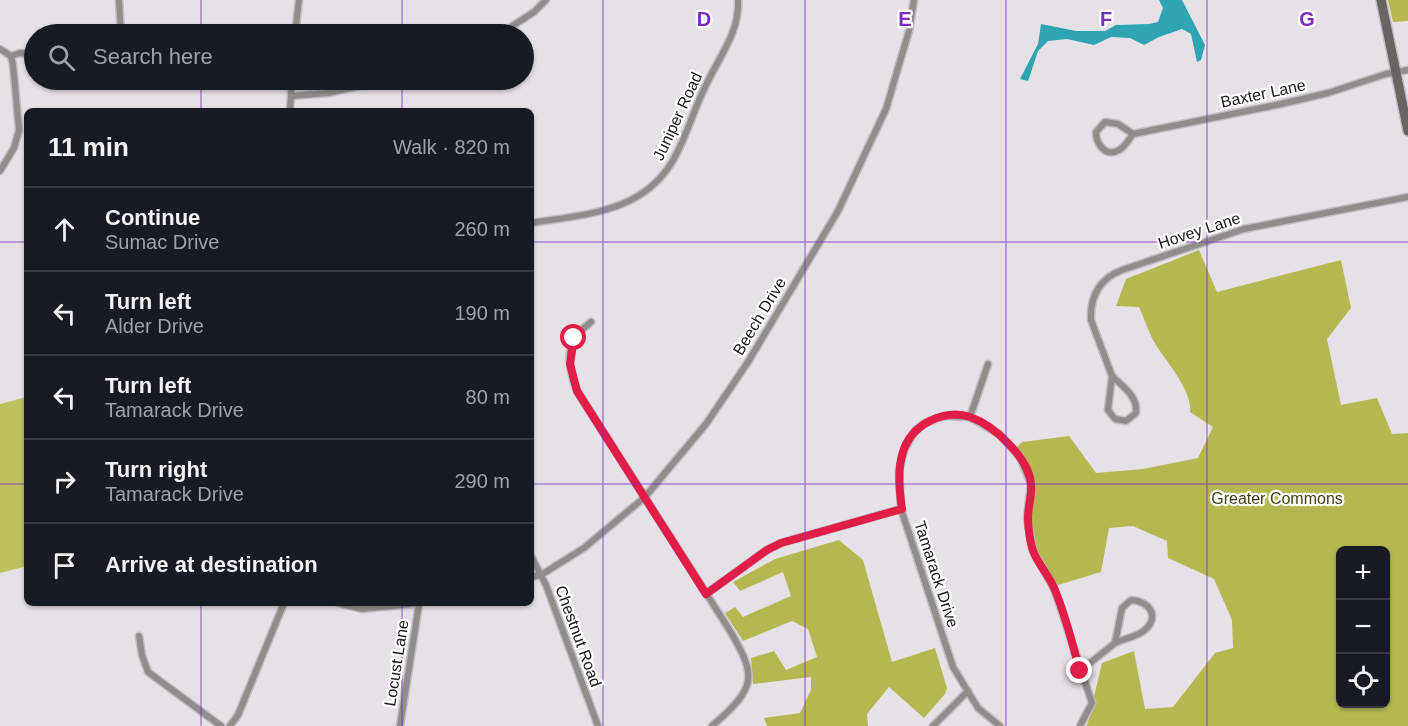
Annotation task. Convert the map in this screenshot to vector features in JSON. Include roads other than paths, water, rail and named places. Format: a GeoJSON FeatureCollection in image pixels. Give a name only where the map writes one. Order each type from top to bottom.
{"type":"FeatureCollection","features":[{"type":"Feature","properties":{"kind":"main road"},"geometry":{"type":"LineString","coordinates":[[1381,0],[1408,130]]}},
{"type":"Feature","properties":{"kind":"street"},"geometry":{"type":"LineString","coordinates":[[118,0],[120,24]]}},
{"type":"Feature","properties":{"kind":"street"},"geometry":{"type":"LineString","coordinates":[[296,24],[299,0]]}},
{"type":"Feature","properties":{"kind":"street"},"geometry":{"type":"LineString","coordinates":[[516,24],[546,0]]}},
{"type":"Feature","properties":{"kind":"street","name":"Juniper Road"},"geometry":{"type":"LineString","coordinates":[[534,222],[597,212],[623,205],[648,192],[659,182],[677,154],[703,91],[730,39],[736,23],[738,0]]}},
{"type":"Feature","properties":{"kind":"street","name":"Beech Drive"},"geometry":{"type":"LineString","coordinates":[[534,576],[541,575],[584,548],[645,496],[706,424],[748,362],[838,211],[886,109],[909,31],[914,0]]}},
{"type":"Feature","properties":{"kind":"street"},"geometry":{"type":"LineString","coordinates":[[0,49],[11,56],[15,74],[19,130],[14,148],[0,171]]}},
{"type":"Feature","properties":{"kind":"street"},"geometry":{"type":"LineString","coordinates":[[11,56],[24,54]]}},
{"type":"Feature","properties":{"kind":"street","name":"Baxter Lane"},"geometry":{"type":"LineString","coordinates":[[1133,134],[1118,124],[1106,122],[1096,132],[1096,140],[1100,146],[1111,153],[1118,152],[1133,134],[1281,104],[1408,70]]}},
{"type":"Feature","properties":{"kind":"street"},"geometry":{"type":"LineString","coordinates":[[290,108],[291,90]]}},
{"type":"Feature","properties":{"kind":"street"},"geometry":{"type":"LineString","coordinates":[[291,96],[341,90]]}},
{"type":"Feature","properties":{"kind":"street","name":"Hovey Lane"},"geometry":{"type":"LineString","coordinates":[[1112,376],[1109,414],[1120,422],[1126,421],[1136,413],[1136,403],[1133,396],[1112,376],[1094,328],[1091,311],[1098,286],[1109,276],[1244,229],[1408,197]]}},
{"type":"Feature","properties":{"kind":"street"},"geometry":{"type":"LineString","coordinates":[[591,322],[574,338],[572,346],[570,364],[577,391],[645,496],[748,664],[749,674],[741,699],[712,726]]}},
{"type":"Feature","properties":{"kind":"street"},"geometry":{"type":"LineString","coordinates":[[988,364],[970,417],[999,434],[1020,458],[1031,484],[1028,518],[1033,552],[1054,588],[1092,703],[1080,726]]}},
{"type":"Feature","properties":{"kind":"street","name":"Tamarack Drive"},"geometry":{"type":"LineString","coordinates":[[970,417],[944,416],[925,423],[915,431],[904,450],[899,484],[902,509],[953,667],[978,708],[1000,726]]}},
{"type":"Feature","properties":{"kind":"street"},"geometry":{"type":"LineString","coordinates":[[706,594],[767,550],[781,543],[902,509]]}},
{"type":"Feature","properties":{"kind":"street","name":"Chestnut Road"},"geometry":{"type":"LineString","coordinates":[[534,562],[553,602],[598,726]]}},
{"type":"Feature","properties":{"kind":"street"},"geometry":{"type":"LineString","coordinates":[[1080,671],[1115,643],[1141,633],[1149,625],[1152,615],[1148,606],[1142,601],[1131,600],[1122,608],[1115,643]]}},
{"type":"Feature","properties":{"kind":"street"},"geometry":{"type":"LineString","coordinates":[[230,726],[238,715],[283,606]]}},
{"type":"Feature","properties":{"kind":"street"},"geometry":{"type":"LineString","coordinates":[[350,606],[362,609],[391,606]]}},
{"type":"Feature","properties":{"kind":"street","name":"Locust Lane"},"geometry":{"type":"LineString","coordinates":[[400,726],[420,606]]}},
{"type":"Feature","properties":{"kind":"street"},"geometry":{"type":"LineString","coordinates":[[139,636],[148,672],[221,726]]}},
{"type":"Feature","properties":{"kind":"street"},"geometry":{"type":"LineString","coordinates":[[933,726],[968,691]]}},
{"type":"Feature","properties":{"kind":"water"},"geometry":{"type":"Polygon","coordinates":[[[1159,0],[1182,0],[1205,45],[1201,60],[1197,62],[1191,34],[1182,29],[1144,45],[1130,38],[1111,37],[1094,45],[1067,39],[1048,41],[1038,51],[1028,81],[1020,79],[1038,44],[1041,24],[1076,31],[1105,31],[1116,25],[1149,24],[1158,22],[1163,8],[1159,0]]]}},
{"type":"Feature","properties":{"kind":"park label","name":"Greater Commons"},"geometry":{"type":"Point","coordinates":[1277,498]}}]}
